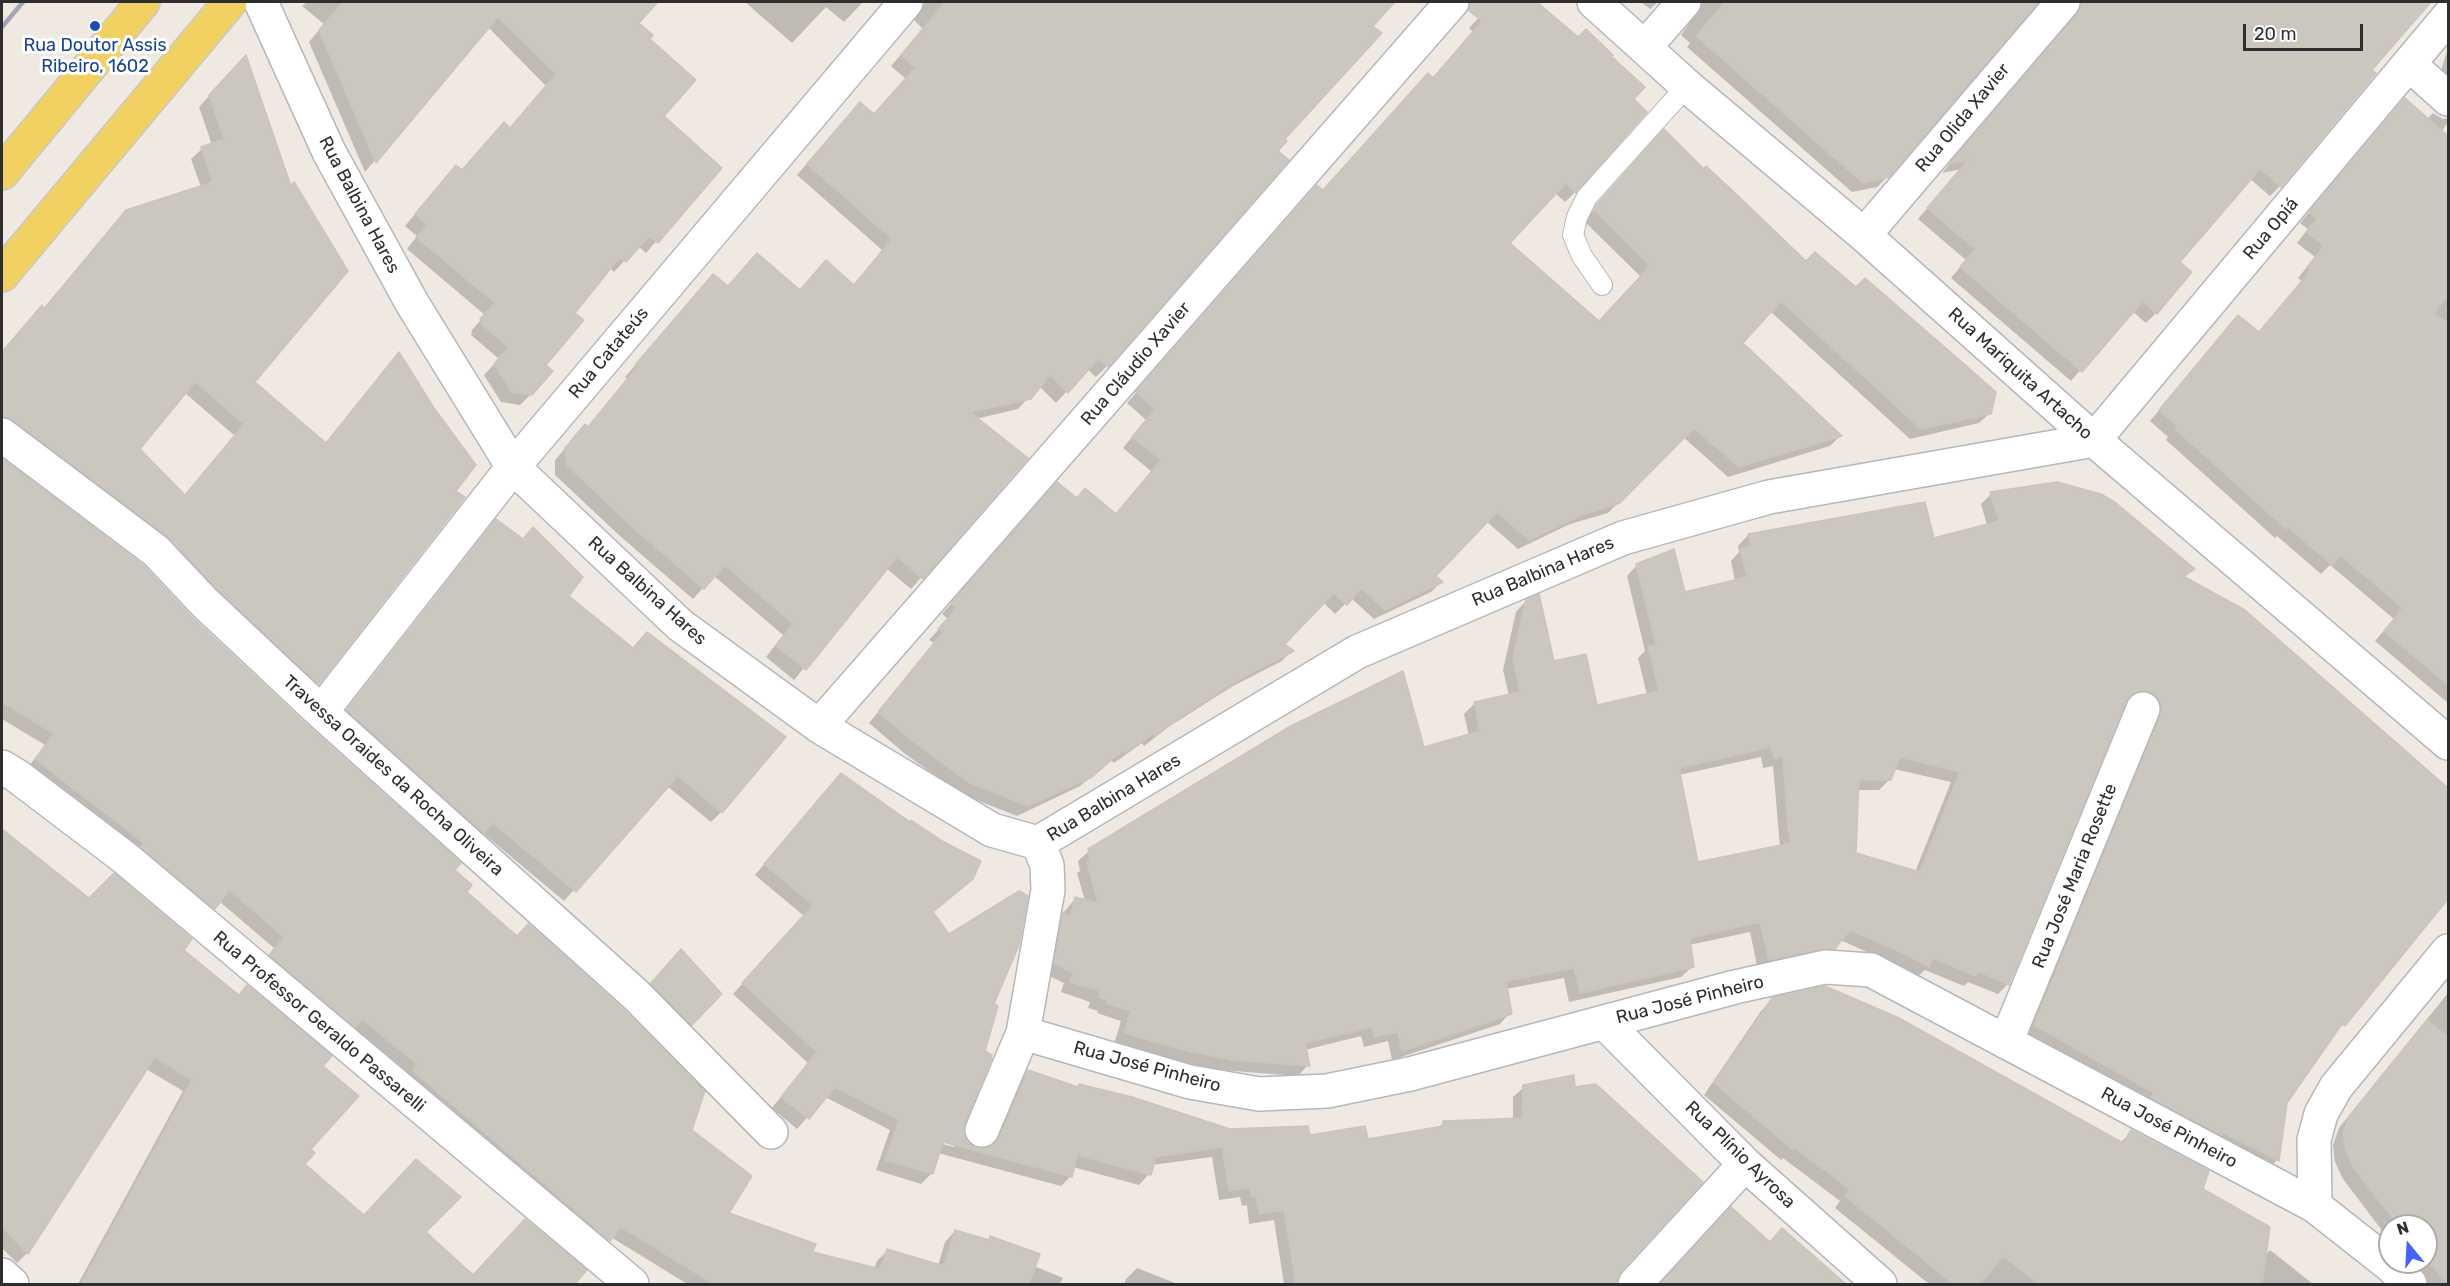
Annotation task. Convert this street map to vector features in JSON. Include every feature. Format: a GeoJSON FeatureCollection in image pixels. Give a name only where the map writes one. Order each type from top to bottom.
{"type":"FeatureCollection","features":[{"type":"Feature","properties":{"kind":"main road"},"geometry":{"type":"LineString","coordinates":[[2,173],[143,2]]}},
{"type":"Feature","properties":{"kind":"main road"},"geometry":{"type":"LineString","coordinates":[[2,275],[230,2]]}},
{"type":"Feature","properties":{"kind":"street","name":"Rua Balbina Hares"},"geometry":{"type":"LineString","coordinates":[[261,2],[329,152],[412,303],[513,467],[680,625],[819,726],[992,830],[1038,843],[1357,652],[1623,538],[1769,497],[2094,440]]}},
{"type":"Feature","properties":{"kind":"street","name":"Rua Catateús"},"geometry":{"type":"LineString","coordinates":[[321,712],[513,467],[906,2]]}},
{"type":"Feature","properties":{"kind":"street","name":"Rua Cláudio Xavier"},"geometry":{"type":"LineString","coordinates":[[819,726],[1452,2]]}},
{"type":"Feature","properties":{"kind":"street","name":"Rua Mariquita Artacho"},"geometry":{"type":"LineString","coordinates":[[1594,2],[1687,86],[1864,235],[2094,440],[2448,743]]}},
{"type":"Feature","properties":{"kind":"street"},"geometry":{"type":"LineString","coordinates":[[1645,47],[1684,2]]}},
{"type":"Feature","properties":{"kind":"street","name":"Rua Olida Xavier"},"geometry":{"type":"LineString","coordinates":[[1864,235],[2063,2]]}},
{"type":"Feature","properties":{"kind":"street","name":"Rua Opiá"},"geometry":{"type":"LineString","coordinates":[[2094,440],[2448,17]]}},
{"type":"Feature","properties":{"kind":"street"},"geometry":{"type":"LineString","coordinates":[[2409,64],[2448,99]]}},
{"type":"Feature","properties":{"kind":"street","name":"Travessa Oraides da Rocha Oliveira"},"geometry":{"type":"LineString","coordinates":[[2,435],[156,551],[204,602],[321,712],[636,995],[771,1132]]}},
{"type":"Feature","properties":{"kind":"street","name":"Rua José Maria Rosette"},"geometry":{"type":"LineString","coordinates":[[2006,1042],[2143,709]]}},
{"type":"Feature","properties":{"kind":"street","name":"Rua Professor Geraldo Passarelli"},"geometry":{"type":"LineString","coordinates":[[2,767],[125,858],[632,1284]]}},
{"type":"Feature","properties":{"kind":"street"},"geometry":{"type":"LineString","coordinates":[[982,1131],[1023,1033],[1047,890],[1047,865],[1038,843]]}},
{"type":"Feature","properties":{"kind":"street"},"geometry":{"type":"LineString","coordinates":[[2314,1206],[2314,1140],[2321,1114],[2336,1087],[2448,951]]}},
{"type":"Feature","properties":{"kind":"street","name":"Rua José Pinheiro"},"geometry":{"type":"LineString","coordinates":[[1023,1033],[1190,1082],[1259,1094],[1328,1091],[1410,1074],[1735,987],[1825,967],[1872,970],[2314,1206],[2390,1265],[2409,1284]]}},
{"type":"Feature","properties":{"kind":"street","name":"Rua Plínio Ayrosa"},"geometry":{"type":"LineString","coordinates":[[1604,1022],[1745,1164],[1881,1284]]}},
{"type":"Feature","properties":{"kind":"street"},"geometry":{"type":"LineString","coordinates":[[1635,1284],[1745,1164]]}},
{"type":"Feature","properties":{"kind":"street"},"geometry":{"type":"LineString","coordinates":[[2,1275],[12,1284]]}},
{"type":"Feature","properties":{"kind":"lane"},"geometry":{"type":"LineString","coordinates":[[1602,285],[1582,256],[1573,235],[1577,217],[1587,196],[1687,86]]}},
{"type":"Feature","properties":{"kind":"building"},"geometry":{"type":"Polygon","coordinates":[[[343,2],[658,2],[639,23],[653,35],[650,39],[696,80],[664,116],[722,168],[658,243],[649,236],[626,262],[620,257],[575,313],[584,320],[546,365],[553,371],[532,395],[512,392],[494,364],[508,347],[480,323],[482,321],[480,319],[495,303],[416,237],[427,225],[415,214],[456,165],[462,170],[504,122],[510,128],[556,74],[498,17],[376,163],[319,30],[343,2]]]}},
{"type":"Feature","properties":{"kind":"building"},"geometry":{"type":"Polygon","coordinates":[[[945,2],[1395,2],[1373,26],[1382,33],[1285,139],[1287,141],[1278,151],[1289,160],[1108,367],[1098,359],[1068,393],[1050,375],[1031,399],[970,412],[1028,458],[923,579],[897,557],[806,670],[776,646],[793,624],[725,565],[704,589],[631,526],[566,464],[565,448],[585,424],[588,427],[637,367],[635,365],[713,274],[728,286],[757,253],[800,290],[826,260],[854,285],[892,239],[807,164],[860,102],[874,114],[915,68],[901,55],[945,2]]]}},
{"type":"Feature","properties":{"kind":"building"},"geometry":{"type":"Polygon","coordinates":[[[1470,2],[1537,2],[1578,37],[1586,29],[1645,87],[1634,99],[1647,112],[1576,193],[1566,183],[1510,243],[1599,321],[1650,266],[1594,210],[1664,129],[1704,169],[1706,166],[1806,261],[1815,252],[1856,287],[1865,278],[1947,349],[1996,392],[1991,414],[1921,429],[1781,301],[1743,343],[1842,436],[1739,467],[1694,428],[1620,503],[1582,515],[1529,540],[1497,512],[1436,576],[1443,582],[1385,610],[1361,588],[1347,605],[1334,593],[1285,644],[1294,651],[1245,676],[1155,736],[1153,734],[1125,753],[1122,751],[1092,777],[1028,806],[970,783],[915,743],[878,712],[943,632],[938,629],[957,608],[951,603],[1057,482],[1077,498],[1085,488],[1116,514],[1161,460],[1132,437],[1155,409],[1136,392],[1317,185],[1323,190],[1428,73],[1433,78],[1482,21],[1468,10],[1470,2]]]}},
{"type":"Feature","properties":{"kind":"building"},"geometry":{"type":"Polygon","coordinates":[[[1725,2],[2039,2],[1889,177],[1863,183],[1696,36],[1725,2]]]}},
{"type":"Feature","properties":{"kind":"building"},"geometry":{"type":"Polygon","coordinates":[[[2081,2],[2431,2],[2372,70],[2376,73],[2281,187],[2260,169],[2180,262],[2192,272],[2157,314],[2143,301],[2082,372],[1960,267],[1975,249],[1927,208],[1968,160],[1949,164],[2077,14],[2081,2]]]}},
{"type":"Feature","properties":{"kind":"building"},"geometry":{"type":"Polygon","coordinates":[[[246,55],[291,186],[294,182],[348,271],[255,382],[326,443],[399,352],[434,408],[476,465],[456,491],[465,497],[319,684],[217,589],[167,536],[13,420],[2,417],[2,352],[42,305],[44,309],[126,210],[213,182],[201,147],[224,139],[209,95],[246,55]],[[195,382],[140,449],[185,495],[244,424],[195,382]]]}},
{"type":"Feature","properties":{"kind":"building"},"geometry":{"type":"Polygon","coordinates":[[[2405,98],[2448,136],[2448,296],[2433,314],[2448,323],[2448,685],[2384,631],[2403,608],[2340,555],[2332,565],[2288,527],[2286,529],[2175,429],[2177,426],[2159,410],[2238,315],[2259,332],[2311,270],[2307,267],[2324,246],[2306,232],[2317,219],[2309,212],[2405,98]]]}},
{"type":"Feature","properties":{"kind":"building"},"geometry":{"type":"Polygon","coordinates":[[[2,458],[143,565],[191,616],[308,726],[461,863],[455,870],[472,885],[467,892],[517,936],[528,924],[538,932],[623,1009],[705,1091],[692,1130],[752,1176],[729,1213],[816,1244],[813,1252],[880,1269],[887,1249],[944,1266],[955,1230],[989,1240],[990,1236],[1040,1254],[1029,1284],[714,1284],[621,1227],[610,1241],[412,1070],[417,1064],[362,1019],[355,1027],[270,955],[284,937],[229,890],[215,909],[141,847],[144,843],[35,759],[54,734],[2,702],[2,458]]]}},
{"type":"Feature","properties":{"kind":"building"},"geometry":{"type":"Polygon","coordinates":[[[2057,482],[2101,494],[2116,503],[2195,569],[2183,576],[2245,610],[2448,788],[2448,899],[2345,1026],[2342,1024],[2287,1103],[2279,1161],[2222,1132],[2221,1135],[2151,1098],[2154,1093],[2034,1025],[2160,716],[2162,707],[2158,698],[2150,692],[2140,691],[2132,694],[2126,702],[2009,985],[1978,971],[1976,976],[1933,958],[1929,967],[1850,930],[1835,949],[1821,949],[1769,960],[1760,922],[1690,938],[1694,967],[1580,993],[1574,968],[1506,981],[1512,1014],[1402,1051],[1398,1032],[1374,1037],[1372,1027],[1305,1043],[1310,1066],[1232,1060],[1184,1050],[1124,1033],[1131,1011],[1106,1003],[1107,1000],[1098,997],[1100,991],[1070,982],[1073,973],[1054,963],[1063,913],[1070,917],[1075,897],[1098,903],[1087,862],[1090,861],[1088,849],[1289,727],[1403,671],[1424,747],[1480,731],[1474,702],[1520,692],[1513,658],[1526,600],[1539,594],[1554,661],[1586,654],[1597,705],[1659,691],[1648,646],[1656,645],[1636,564],[1674,549],[1685,592],[1747,577],[1740,549],[1751,547],[1748,534],[1925,502],[1934,538],[1999,521],[1990,492],[2057,482]],[[1771,747],[1679,768],[1698,862],[1791,843],[1783,756],[1774,758],[1771,747]],[[1900,757],[1891,780],[1859,780],[1856,853],[1920,872],[1960,772],[1900,757]]]}},
{"type":"Feature","properties":{"kind":"building"},"geometry":{"type":"Polygon","coordinates":[[[496,519],[523,539],[533,527],[583,577],[569,596],[633,648],[647,632],[786,737],[722,813],[678,776],[576,892],[493,823],[484,833],[347,710],[496,519]]]}},
{"type":"Feature","properties":{"kind":"building"},"geometry":{"type":"Polygon","coordinates":[[[841,773],[910,822],[911,820],[944,842],[981,861],[973,879],[933,912],[949,934],[1019,891],[1028,896],[1019,945],[994,1004],[998,1006],[985,1051],[992,1055],[991,1060],[963,1132],[967,1141],[974,1147],[985,1148],[993,1145],[999,1138],[1028,1070],[1078,1087],[1079,1084],[1132,1097],[1230,1129],[1308,1126],[1310,1135],[1365,1126],[1368,1139],[1443,1126],[1443,1121],[1522,1118],[1523,1085],[1574,1075],[1575,1087],[1596,1084],[1703,1182],[1621,1271],[1617,1284],[1296,1284],[1284,1210],[1259,1214],[1256,1196],[1252,1197],[1250,1187],[1229,1191],[1222,1147],[1156,1157],[1151,1175],[1077,1155],[1072,1177],[943,1142],[933,1174],[885,1160],[899,1120],[835,1087],[809,1119],[781,1097],[817,1052],[742,983],[813,905],[764,864],[841,773]]]}},
{"type":"Feature","properties":{"kind":"building"},"geometry":{"type":"Polygon","coordinates":[[[2,829],[89,898],[114,873],[192,939],[184,950],[239,995],[247,985],[332,1056],[323,1066],[359,1096],[311,1149],[315,1153],[305,1164],[364,1215],[416,1159],[461,1197],[426,1232],[473,1275],[525,1219],[587,1270],[575,1284],[81,1284],[192,1080],[155,1057],[28,1254],[2,1227],[2,829]]]}},
{"type":"Feature","properties":{"kind":"building"},"geometry":{"type":"Polygon","coordinates":[[[681,949],[722,994],[692,1025],[651,983],[681,949]]]}},
{"type":"Feature","properties":{"kind":"building"},"geometry":{"type":"Polygon","coordinates":[[[1825,986],[1899,1018],[2123,1143],[2131,1130],[2209,1171],[2203,1189],[2270,1227],[2262,1284],[2039,1284],[2003,1256],[1980,1284],[1953,1284],[1845,1196],[1850,1189],[1795,1148],[1793,1150],[1714,1083],[1772,998],[1825,986]]]}},
{"type":"Feature","properties":{"kind":"building"},"geometry":{"type":"Polygon","coordinates":[[[2427,1020],[2448,1037],[2448,1284],[2438,1273],[2438,1214],[2390,1214],[2353,1167],[2346,1150],[2343,1133],[2350,1115],[2427,1020]]]}},
{"type":"Feature","properties":{"kind":"building"},"geometry":{"type":"Polygon","coordinates":[[[1731,1207],[1770,1242],[1782,1228],[1846,1284],[1660,1284],[1731,1207]]]}},
{"type":"Feature","properties":{"kind":"railway"},"geometry":{"type":"LineString","coordinates":[[2,27],[23,2]]}},
{"type":"Feature","properties":{"kind":"place","name":"Rua Doutor Assis Ribeiro, 1602"},"geometry":{"type":"Point","coordinates":[95,26]}}]}
